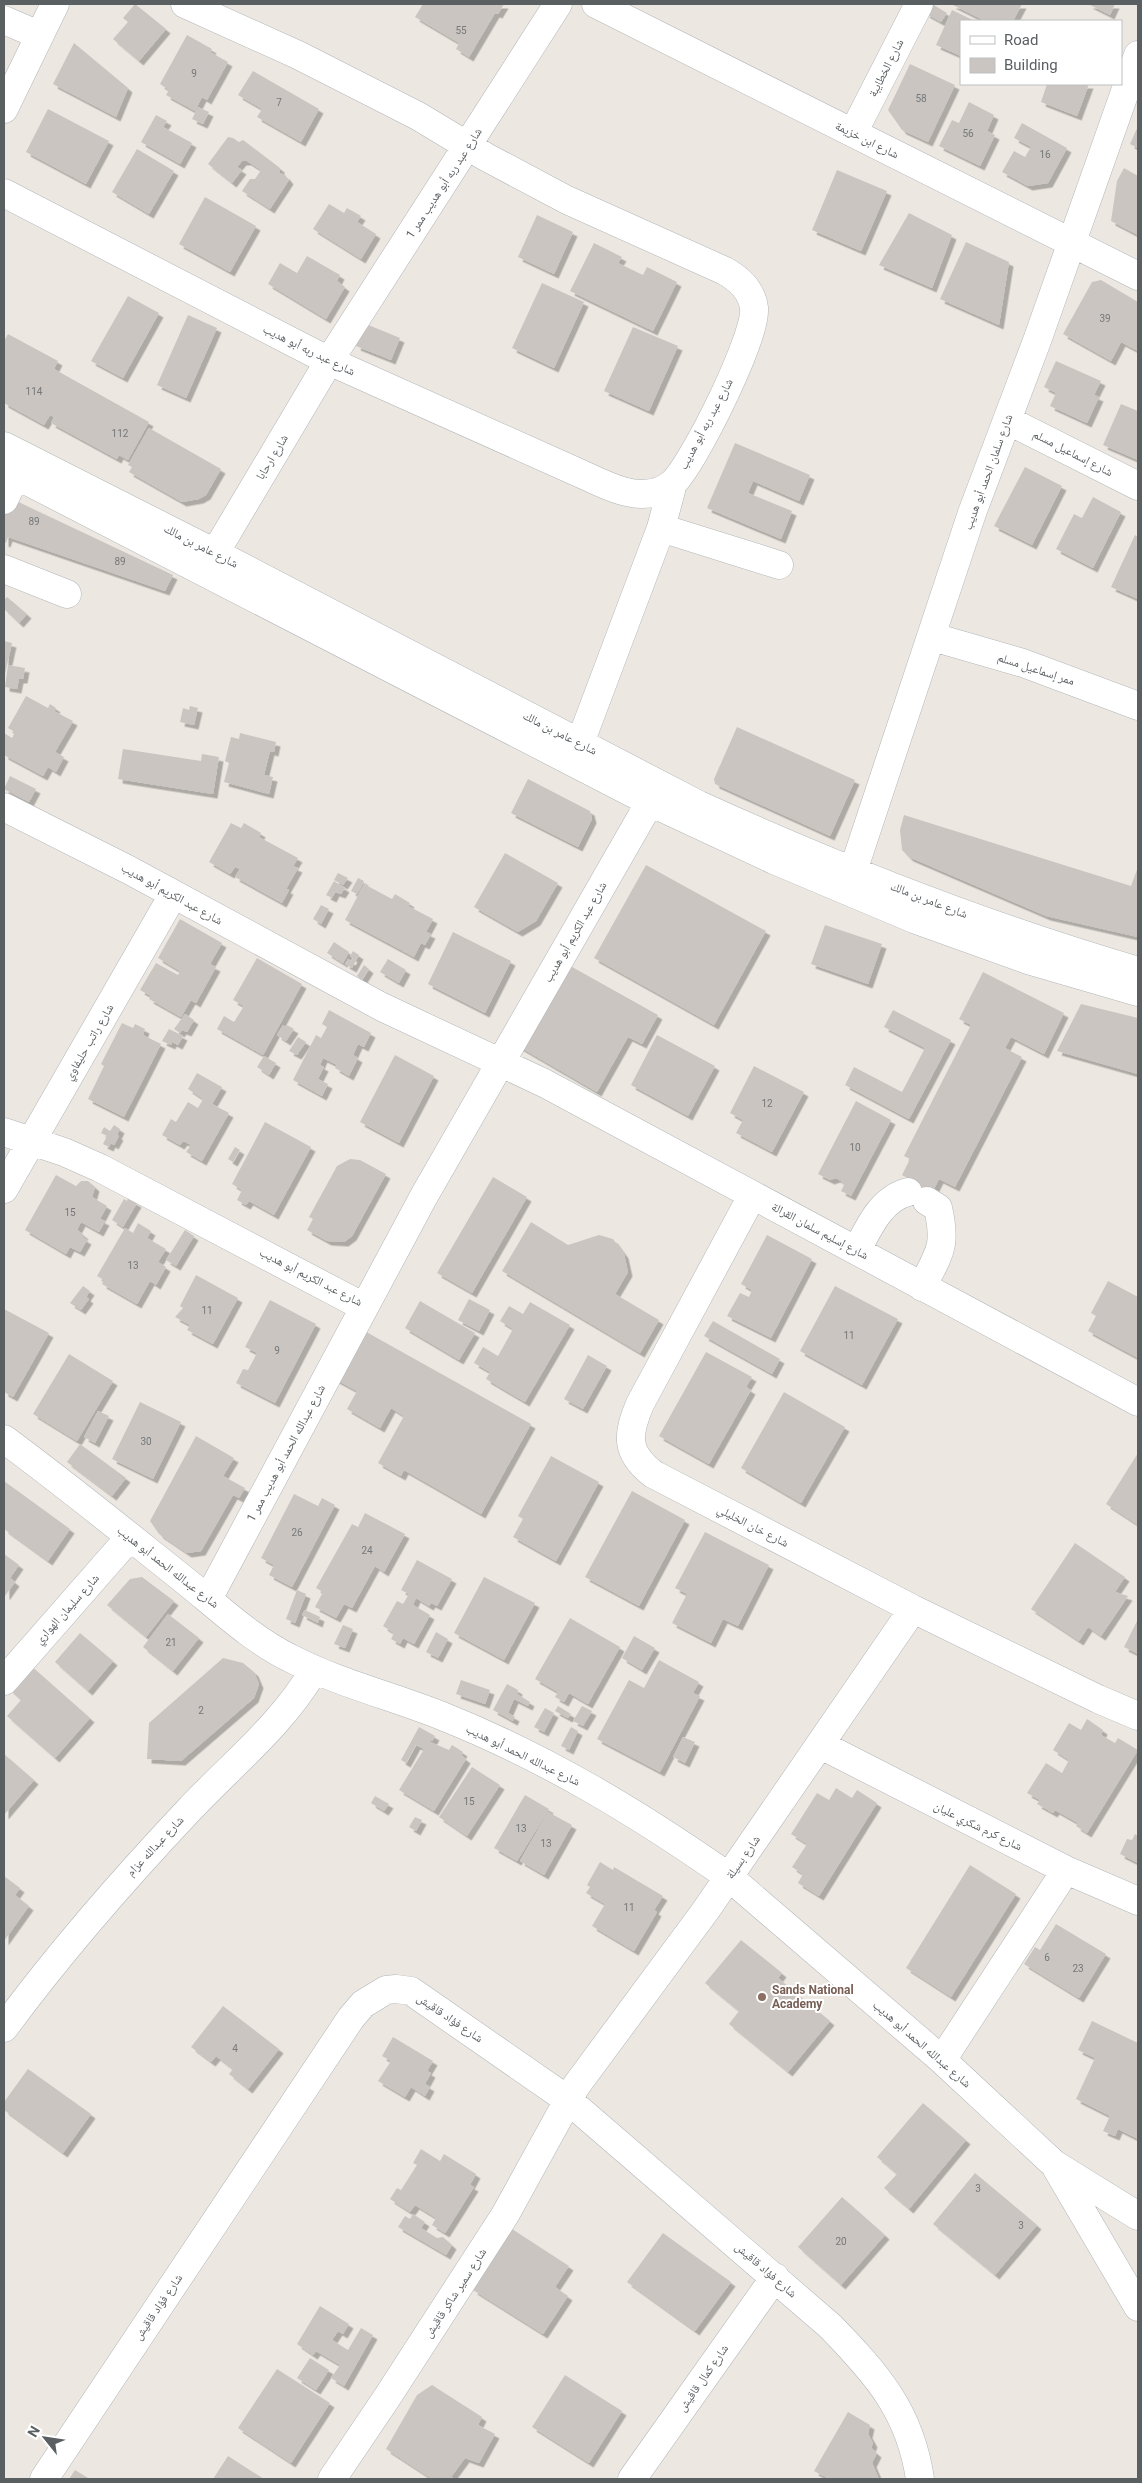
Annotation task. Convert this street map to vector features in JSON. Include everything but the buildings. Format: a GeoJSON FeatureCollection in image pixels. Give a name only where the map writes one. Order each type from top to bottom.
{"type":"FeatureCollection","features":[{"type":"Feature","properties":{"kind":"street"},"geometry":{"type":"LineString","coordinates":[[4,110],[55,4]]}},
{"type":"Feature","properties":{"kind":"street","name":"شارع عبد ربه أبو هديب"},"geometry":{"type":"LineString","coordinates":[[4,193],[329,361],[612,487],[638,494],[658,492],[673,482],[690,459],[708,425],[746,347],[754,326],[754,307],[743,284],[725,271],[567,200],[512,172],[418,116],[347,79],[185,4]]}},
{"type":"Feature","properties":{"kind":"street","name":"شارع عبد ربه أبو هديب ممر 1"},"geometry":{"type":"LineString","coordinates":[[329,361],[558,4]]}},
{"type":"Feature","properties":{"kind":"street","name":"شارع ابن خزيمة"},"geometry":{"type":"LineString","coordinates":[[596,4],[1138,276]]}},
{"type":"Feature","properties":{"kind":"street","name":"شارع الخطايبة"},"geometry":{"type":"LineString","coordinates":[[852,133],[919,4]]}},
{"type":"Feature","properties":{"kind":"street"},"geometry":{"type":"LineString","coordinates":[[4,20],[39,35]]}},
{"type":"Feature","properties":{"kind":"street","name":"شارع سلمان الحمد أبو هديب"},"geometry":{"type":"LineString","coordinates":[[850,881],[933,636],[972,513],[1073,242],[1138,55]]}},
{"type":"Feature","properties":{"kind":"street","name":"شارع ارحابا"},"geometry":{"type":"LineString","coordinates":[[216,552],[329,361]]}},
{"type":"Feature","properties":{"kind":"street","name":"شارع إسماعيل مسلم"},"geometry":{"type":"LineString","coordinates":[[1007,420],[1138,486]]}},
{"type":"Feature","properties":{"kind":"street","name":"شارع عامر بن مالك"},"geometry":{"type":"LineString","coordinates":[[4,446],[216,552],[580,743],[850,881],[914,919],[1028,960],[1138,992]]}},
{"type":"Feature","properties":{"kind":"street"},"geometry":{"type":"LineString","coordinates":[[4,500],[10,472]]}},
{"type":"Feature","properties":{"kind":"street","name":"شارع عامر بن مالك"},"geometry":{"type":"LineString","coordinates":[[10,472],[650,802],[774,860],[850,881],[1138,971]]}},
{"type":"Feature","properties":{"kind":"street"},"geometry":{"type":"LineString","coordinates":[[580,743],[661,528],[673,482]]}},
{"type":"Feature","properties":{"kind":"street"},"geometry":{"type":"LineString","coordinates":[[661,528],[779,565]]}},
{"type":"Feature","properties":{"kind":"street"},"geometry":{"type":"LineString","coordinates":[[4,569],[67,594]]}},
{"type":"Feature","properties":{"kind":"street","name":"ممر إسماعيل مسلم"},"geometry":{"type":"LineString","coordinates":[[933,636],[1023,663],[1138,706]]}},
{"type":"Feature","properties":{"kind":"street","name":"شارع عبد الكريم أبو هديب"},"geometry":{"type":"LineString","coordinates":[[4,1132],[64,1152],[100,1168],[364,1307],[500,1062],[650,802]]}},
{"type":"Feature","properties":{"kind":"street","name":"شارع عبد الكريم أبو هديب"},"geometry":{"type":"LineString","coordinates":[[4,807],[173,894],[382,1007],[500,1062]]}},
{"type":"Feature","properties":{"kind":"street","name":"شارع راتب حليفاوي"},"geometry":{"type":"LineString","coordinates":[[4,1189],[173,894]]}},
{"type":"Feature","properties":{"kind":"street","name":"شارع إسليم سلمان القرالة"},"geometry":{"type":"LineString","coordinates":[[500,1062],[544,1083],[1138,1402]]}},
{"type":"Feature","properties":{"kind":"street"},"geometry":{"type":"LineString","coordinates":[[857,1250],[881,1208],[895,1195],[918,1197],[938,1208],[942,1226],[942,1246],[922,1287]]}},
{"type":"Feature","properties":{"kind":"street","name":"شارع خان الخليلي"},"geometry":{"type":"LineString","coordinates":[[752,1196],[640,1404],[632,1423],[630,1441],[634,1454],[653,1474],[913,1609],[1098,1700],[1138,1716]]}},
{"type":"Feature","properties":{"kind":"street","name":"شارع عبدالله الحمد أبو هديب ممر 1"},"geometry":{"type":"LineString","coordinates":[[208,1599],[364,1307]]}},
{"type":"Feature","properties":{"kind":"street","name":"شارع عبدالله الحمد أبو هديب"},"geometry":{"type":"LineString","coordinates":[[4,1440],[263,1642],[288,1658],[314,1670],[442,1716],[570,1775],[645,1820],[729,1877],[942,2060],[1054,2164],[1138,2216]]}},
{"type":"Feature","properties":{"kind":"street","name":"شارع سليمان الهواري"},"geometry":{"type":"LineString","coordinates":[[4,1681],[130,1537]]}},
{"type":"Feature","properties":{"kind":"street","name":"شارع بسيلة"},"geometry":{"type":"LineString","coordinates":[[568,2100],[588,2069],[729,1877],[822,1745],[913,1609]]}},
{"type":"Feature","properties":{"kind":"street","name":"شارع عبدالله عزام"},"geometry":{"type":"LineString","coordinates":[[4,2028],[125,1878],[190,1809],[275,1724],[291,1706],[314,1670]]}},
{"type":"Feature","properties":{"kind":"street","name":"شارع كرم شكري عليان"},"geometry":{"type":"LineString","coordinates":[[822,1745],[1066,1870],[1138,1901]]}},
{"type":"Feature","properties":{"kind":"street"},"geometry":{"type":"LineString","coordinates":[[942,2060],[1066,1870]]}},
{"type":"Feature","properties":{"kind":"street","name":"شارع فؤاد قاقيش"},"geometry":{"type":"LineString","coordinates":[[44,2479],[351,2018],[374,1997],[396,1988],[411,1991],[568,2100],[830,2326],[883,2385],[897,2405],[910,2434],[920,2479]]}},
{"type":"Feature","properties":{"kind":"street","name":"شارع سمير شاكر قاقيش"},"geometry":{"type":"LineString","coordinates":[[332,2479],[505,2215],[568,2100]]}},
{"type":"Feature","properties":{"kind":"street","name":"شارع عبدالله الحمد أبو هديب"},"geometry":{"type":"LineString","coordinates":[[1054,2164],[1138,2307]]}},
{"type":"Feature","properties":{"kind":"street","name":"شارع كمال قاقيش"},"geometry":{"type":"LineString","coordinates":[[632,2479],[775,2277]]}},
{"type":"Feature","properties":{"kind":"place","name":"Sands National Academy"},"geometry":{"type":"Point","coordinates":[762,1997]}}]}
